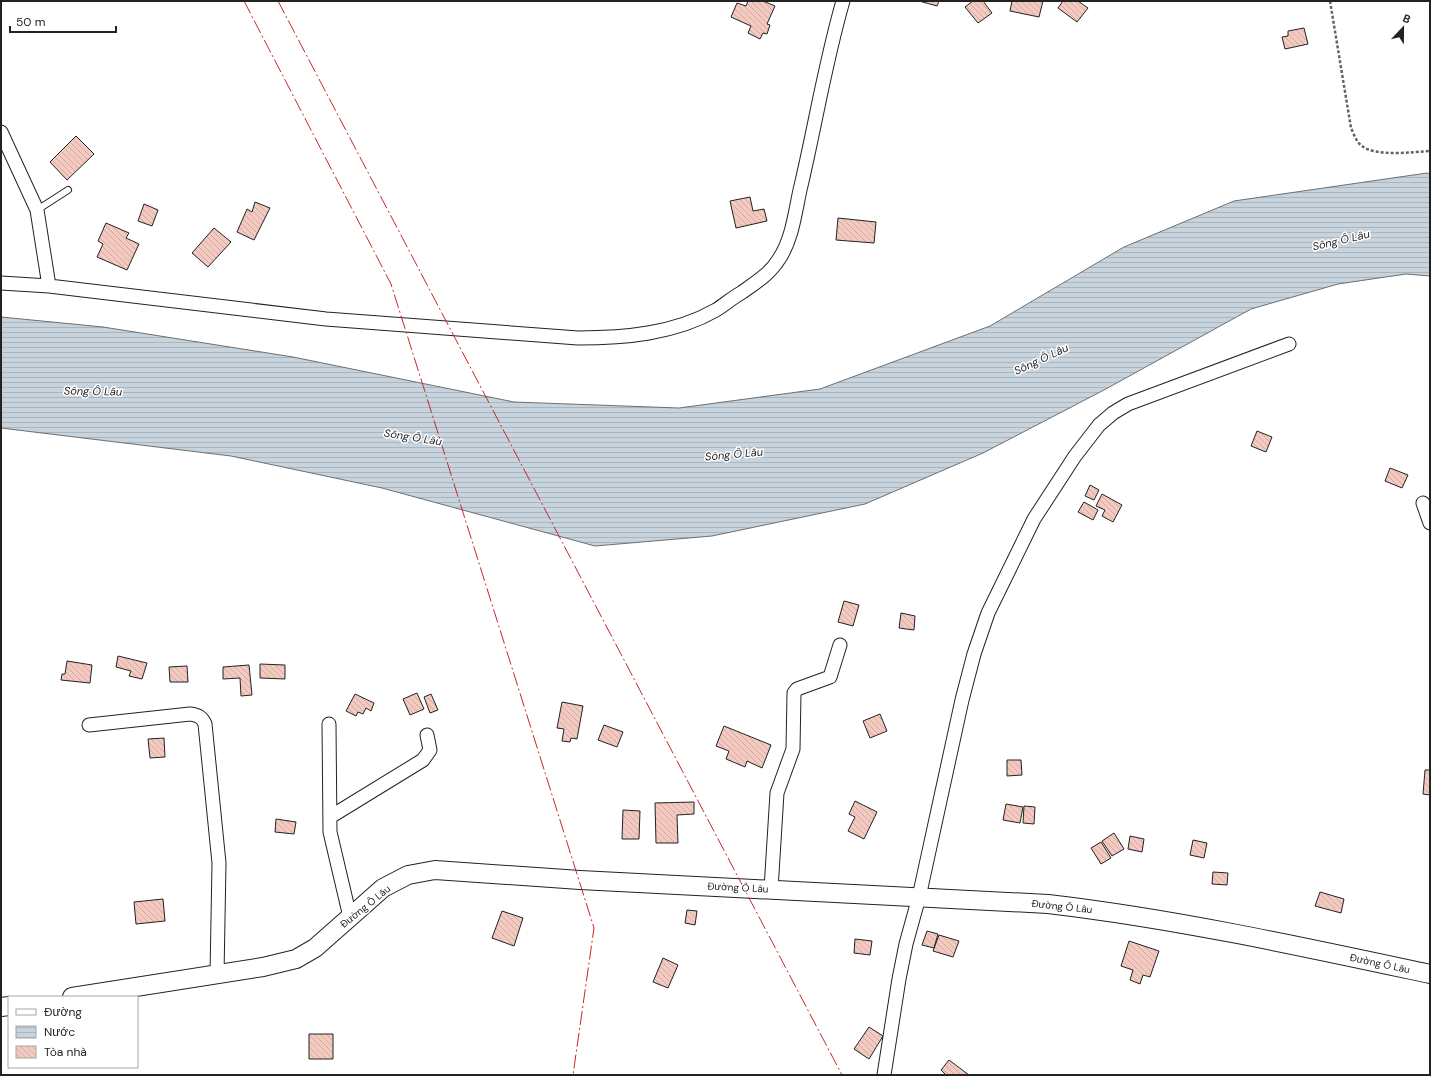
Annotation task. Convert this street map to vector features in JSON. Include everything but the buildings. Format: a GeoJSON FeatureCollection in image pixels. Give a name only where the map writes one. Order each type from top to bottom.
{"type":"FeatureCollection","features":[{"type":"Feature","properties":{"kind":"main road","name":"Đường Ô Lâu"},"geometry":{"type":"LineString","coordinates":[[79,996],[217,975],[263,967],[296,959],[315,948],[383,888],[408,875],[436,870],[580,880],[919,896],[1048,904],[1102,910],[1316,949],[1430,974]]}},
{"type":"Feature","properties":{"kind":"street"},"geometry":{"type":"LineString","coordinates":[[1,283],[49,286],[326,320],[578,338],[612,338],[646,334],[694,320],[715,310],[757,282],[773,268],[786,247],[813,135],[826,68],[843,1]]}},
{"type":"Feature","properties":{"kind":"street"},"geometry":{"type":"LineString","coordinates":[[1,132],[37,210],[49,286]]}},
{"type":"Feature","properties":{"kind":"street"},"geometry":{"type":"LineString","coordinates":[[884,1075],[899,979],[919,896],[962,700],[974,654],[988,613],[1034,519],[1075,456],[1099,425],[1113,413],[1128,404],[1289,344]]}},
{"type":"Feature","properties":{"kind":"street"},"geometry":{"type":"LineString","coordinates":[[1423,503],[1430,523]]}},
{"type":"Feature","properties":{"kind":"street"},"geometry":{"type":"LineString","coordinates":[[771,889],[777,793],[793,749],[794,693],[797,689],[830,677],[840,645]]}},
{"type":"Feature","properties":{"kind":"street"},"geometry":{"type":"LineString","coordinates":[[89,725],[190,714],[200,717],[203,720],[205,724],[219,863],[217,975]]}},
{"type":"Feature","properties":{"kind":"street"},"geometry":{"type":"LineString","coordinates":[[329,724],[331,842],[350,918]]}},
{"type":"Feature","properties":{"kind":"street"},"geometry":{"type":"LineString","coordinates":[[330,817],[423,760],[430,750],[427,735]]}},
{"type":"Feature","properties":{"kind":"lane"},"geometry":{"type":"LineString","coordinates":[[37,210],[68,190]]}},
{"type":"Feature","properties":{"kind":"path"},"geometry":{"type":"LineString","coordinates":[[1330,1],[1351,128],[1355,138],[1362,146],[1378,152],[1430,151]]}},
{"type":"Feature","properties":{"kind":"water","name":"Sông Ô Lâu"},"geometry":{"type":"Polygon","coordinates":[[[1427,173],[1430,174],[1430,276],[1406,274],[1338,284],[1251,309],[1104,390],[983,453],[865,504],[712,536],[595,546],[382,488],[231,456],[1,428],[1,317],[103,327],[293,357],[514,402],[679,408],[820,389],[990,326],[1124,247],[1234,201],[1427,173]]]}},
{"type":"Feature","properties":{"kind":"power"},"geometry":{"type":"LineString","coordinates":[[244,1],[391,284],[594,928],[573,1075]]}},
{"type":"Feature","properties":{"kind":"power"},"geometry":{"type":"LineString","coordinates":[[278,1],[842,1075]]}}]}
